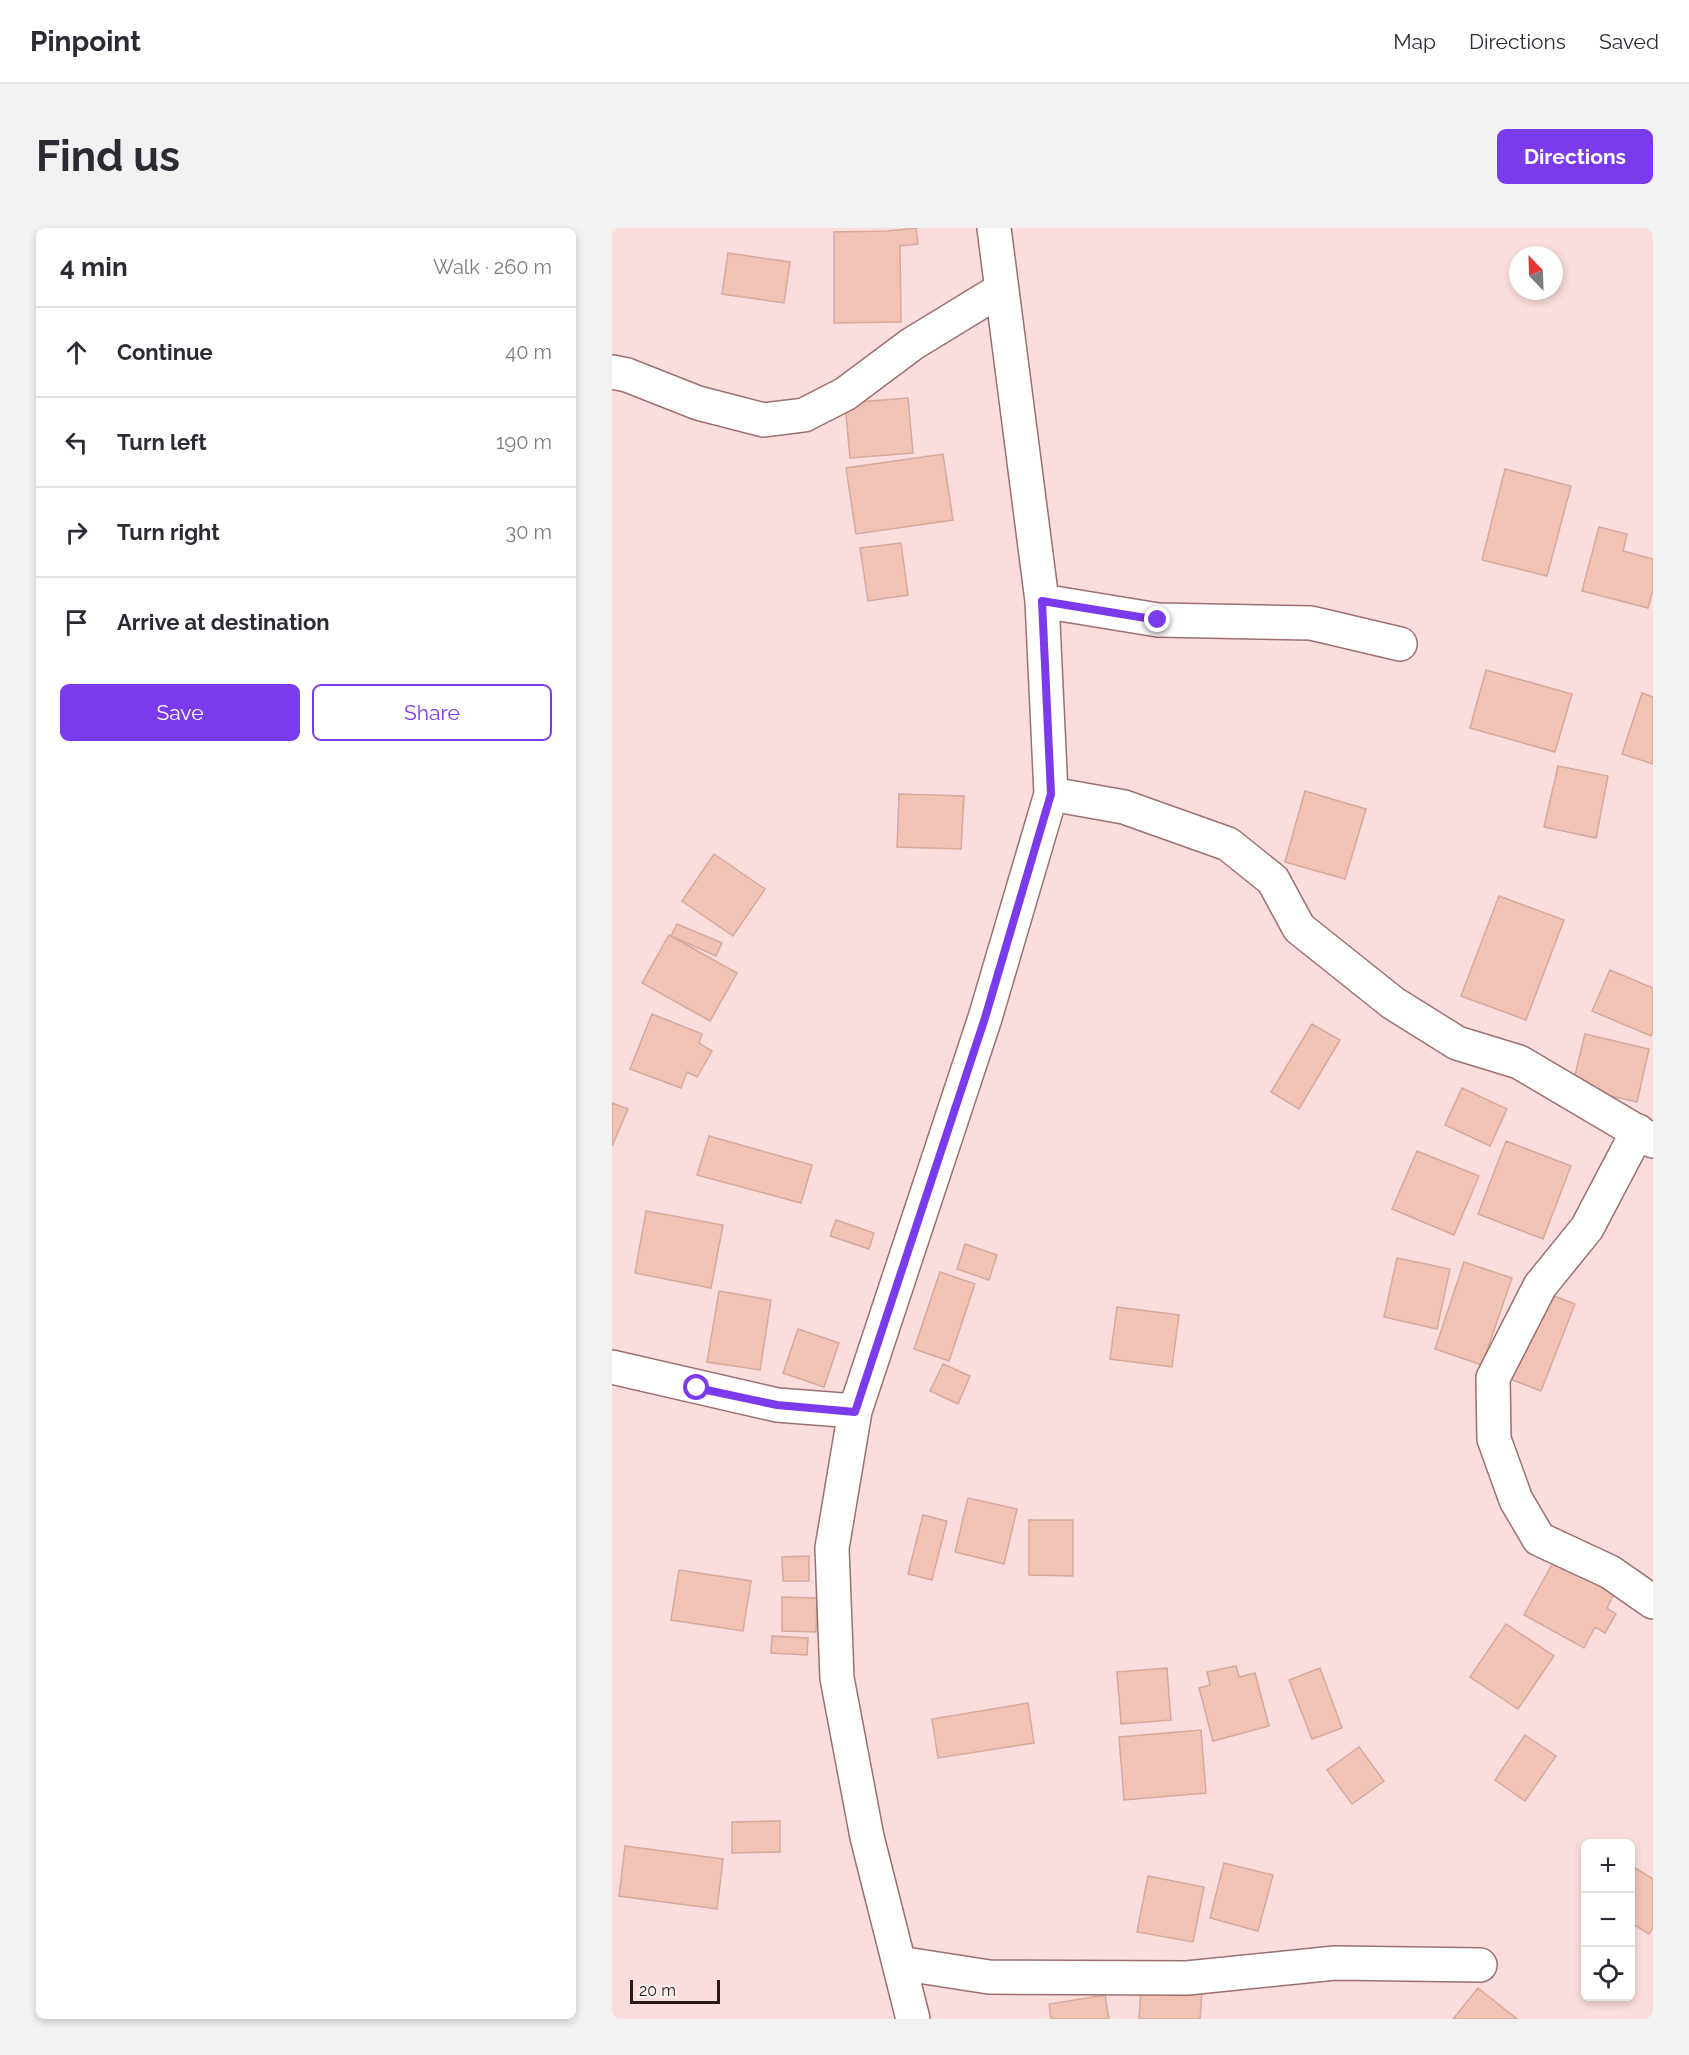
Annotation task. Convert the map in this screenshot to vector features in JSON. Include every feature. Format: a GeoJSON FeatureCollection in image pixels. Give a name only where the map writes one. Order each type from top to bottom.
{"type":"FeatureCollection","features":[{"type":"Feature","properties":{"kind":"street"},"geometry":{"type":"LineString","coordinates":[[913,2019],[867,1837],[837,1678],[832,1548],[855,1412],[985,1018],[1051,794],[1042,601],[994,228]]}},
{"type":"Feature","properties":{"kind":"street"},"geometry":{"type":"LineString","coordinates":[[612,372],[627,375],[698,403],[764,420],[804,416],[845,394],[912,344],[1002,289]]}},
{"type":"Feature","properties":{"kind":"street"},"geometry":{"type":"LineString","coordinates":[[1042,601],[1158,620],[1311,623],[1400,644]]}},
{"type":"Feature","properties":{"kind":"street"},"geometry":{"type":"LineString","coordinates":[[1051,794],[1124,807],[1228,844],[1273,880],[1299,928],[1393,1003],[1457,1044],[1520,1062],[1646,1136],[1587,1228],[1540,1286],[1493,1378],[1494,1439],[1516,1500],[1539,1539],[1610,1572],[1653,1602]]}},
{"type":"Feature","properties":{"kind":"street"},"geometry":{"type":"LineString","coordinates":[[612,1367],[777,1405],[855,1412]]}},
{"type":"Feature","properties":{"kind":"street"},"geometry":{"type":"LineString","coordinates":[[899,1963],[989,1977],[1188,1978],[1335,1963],[1480,1965]]}},
{"type":"Feature","properties":{"kind":"building"},"geometry":{"type":"Polygon","coordinates":[[[916,228],[918,244],[900,246],[901,322],[834,323],[834,232],[916,228]]]}},
{"type":"Feature","properties":{"kind":"building"},"geometry":{"type":"Polygon","coordinates":[[[728,253],[790,262],[784,303],[722,294],[728,253]]]}},
{"type":"Feature","properties":{"kind":"building"},"geometry":{"type":"Polygon","coordinates":[[[908,398],[913,453],[850,458],[845,403],[908,398]]]}},
{"type":"Feature","properties":{"kind":"building"},"geometry":{"type":"Polygon","coordinates":[[[943,454],[953,520],[856,534],[846,468],[943,454]]]}},
{"type":"Feature","properties":{"kind":"building"},"geometry":{"type":"Polygon","coordinates":[[[1505,469],[1571,486],[1547,576],[1482,560],[1505,469]]]}},
{"type":"Feature","properties":{"kind":"building"},"geometry":{"type":"Polygon","coordinates":[[[1599,527],[1627,534],[1623,551],[1653,559],[1653,589],[1648,608],[1582,591],[1599,527]]]}},
{"type":"Feature","properties":{"kind":"building"},"geometry":{"type":"Polygon","coordinates":[[[901,543],[908,595],[868,601],[860,548],[901,543]]]}},
{"type":"Feature","properties":{"kind":"building"},"geometry":{"type":"Polygon","coordinates":[[[1486,670],[1572,694],[1555,752],[1470,728],[1486,670]]]}},
{"type":"Feature","properties":{"kind":"building"},"geometry":{"type":"Polygon","coordinates":[[[1642,693],[1653,697],[1653,764],[1622,754],[1642,693]]]}},
{"type":"Feature","properties":{"kind":"building"},"geometry":{"type":"Polygon","coordinates":[[[1558,766],[1608,776],[1596,838],[1544,827],[1558,766]]]}},
{"type":"Feature","properties":{"kind":"building"},"geometry":{"type":"Polygon","coordinates":[[[1305,791],[1366,809],[1345,879],[1285,862],[1305,791]]]}},
{"type":"Feature","properties":{"kind":"building"},"geometry":{"type":"Polygon","coordinates":[[[899,794],[964,796],[961,849],[897,847],[899,794]]]}},
{"type":"Feature","properties":{"kind":"building"},"geometry":{"type":"Polygon","coordinates":[[[714,854],[765,889],[733,936],[682,901],[714,854]]]}},
{"type":"Feature","properties":{"kind":"building"},"geometry":{"type":"Polygon","coordinates":[[[1499,896],[1564,920],[1526,1020],[1461,996],[1499,896]]]}},
{"type":"Feature","properties":{"kind":"building"},"geometry":{"type":"Polygon","coordinates":[[[677,924],[722,943],[716,956],[671,936],[677,924]]]}},
{"type":"Feature","properties":{"kind":"building"},"geometry":{"type":"Polygon","coordinates":[[[669,935],[737,973],[710,1021],[642,983],[669,935]]]}},
{"type":"Feature","properties":{"kind":"building"},"geometry":{"type":"Polygon","coordinates":[[[1610,970],[1653,988],[1651,1036],[1592,1011],[1610,970]]]}},
{"type":"Feature","properties":{"kind":"building"},"geometry":{"type":"Polygon","coordinates":[[[652,1014],[702,1034],[699,1043],[712,1051],[697,1077],[687,1072],[681,1088],[630,1069],[652,1014]]]}},
{"type":"Feature","properties":{"kind":"building"},"geometry":{"type":"Polygon","coordinates":[[[1312,1024],[1340,1040],[1299,1109],[1271,1092],[1312,1024]]]}},
{"type":"Feature","properties":{"kind":"building"},"geometry":{"type":"Polygon","coordinates":[[[1585,1034],[1649,1049],[1637,1102],[1572,1087],[1585,1034]]]}},
{"type":"Feature","properties":{"kind":"building"},"geometry":{"type":"Polygon","coordinates":[[[1462,1088],[1507,1109],[1490,1146],[1445,1125],[1462,1088]]]}},
{"type":"Feature","properties":{"kind":"building"},"geometry":{"type":"Polygon","coordinates":[[[612,1103],[628,1109],[612,1146],[612,1103]]]}},
{"type":"Feature","properties":{"kind":"building"},"geometry":{"type":"Polygon","coordinates":[[[709,1136],[812,1165],[801,1203],[697,1175],[709,1136]]]}},
{"type":"Feature","properties":{"kind":"building"},"geometry":{"type":"Polygon","coordinates":[[[1506,1141],[1571,1166],[1543,1239],[1478,1214],[1506,1141]]]}},
{"type":"Feature","properties":{"kind":"building"},"geometry":{"type":"Polygon","coordinates":[[[1417,1151],[1479,1176],[1454,1235],[1392,1209],[1417,1151]]]}},
{"type":"Feature","properties":{"kind":"building"},"geometry":{"type":"Polygon","coordinates":[[[646,1211],[723,1225],[711,1288],[635,1273],[646,1211]]]}},
{"type":"Feature","properties":{"kind":"building"},"geometry":{"type":"Polygon","coordinates":[[[836,1220],[874,1233],[869,1249],[830,1236],[836,1220]]]}},
{"type":"Feature","properties":{"kind":"building"},"geometry":{"type":"Polygon","coordinates":[[[965,1244],[997,1255],[989,1280],[957,1269],[965,1244]]]}},
{"type":"Feature","properties":{"kind":"building"},"geometry":{"type":"Polygon","coordinates":[[[1397,1258],[1450,1269],[1437,1329],[1384,1317],[1397,1258]]]}},
{"type":"Feature","properties":{"kind":"building"},"geometry":{"type":"Polygon","coordinates":[[[1464,1262],[1512,1278],[1482,1365],[1435,1349],[1464,1262]]]}},
{"type":"Feature","properties":{"kind":"building"},"geometry":{"type":"Polygon","coordinates":[[[940,1272],[975,1284],[949,1361],[914,1349],[940,1272]]]}},
{"type":"Feature","properties":{"kind":"building"},"geometry":{"type":"Polygon","coordinates":[[[1539,1290],[1575,1304],[1541,1391],[1505,1377],[1539,1290]]]}},
{"type":"Feature","properties":{"kind":"building"},"geometry":{"type":"Polygon","coordinates":[[[719,1291],[771,1300],[760,1370],[707,1362],[719,1291]]]}},
{"type":"Feature","properties":{"kind":"building"},"geometry":{"type":"Polygon","coordinates":[[[1117,1307],[1179,1315],[1172,1367],[1110,1359],[1117,1307]]]}},
{"type":"Feature","properties":{"kind":"building"},"geometry":{"type":"Polygon","coordinates":[[[798,1329],[839,1343],[824,1387],[783,1373],[798,1329]]]}},
{"type":"Feature","properties":{"kind":"building"},"geometry":{"type":"Polygon","coordinates":[[[943,1364],[970,1376],[958,1404],[930,1391],[943,1364]]]}},
{"type":"Feature","properties":{"kind":"building"},"geometry":{"type":"Polygon","coordinates":[[[968,1498],[1017,1509],[1004,1564],[955,1552],[968,1498]]]}},
{"type":"Feature","properties":{"kind":"building"},"geometry":{"type":"Polygon","coordinates":[[[923,1515],[947,1521],[932,1580],[908,1574],[923,1515]]]}},
{"type":"Feature","properties":{"kind":"building"},"geometry":{"type":"Polygon","coordinates":[[[1029,1520],[1073,1520],[1073,1576],[1029,1575],[1029,1520]]]}},
{"type":"Feature","properties":{"kind":"building"},"geometry":{"type":"Polygon","coordinates":[[[809,1556],[809,1581],[783,1581],[782,1557],[809,1556]]]}},
{"type":"Feature","properties":{"kind":"building"},"geometry":{"type":"Polygon","coordinates":[[[1556,1557],[1616,1590],[1607,1608],[1616,1614],[1605,1633],[1595,1627],[1584,1648],[1524,1615],[1556,1557]]]}},
{"type":"Feature","properties":{"kind":"building"},"geometry":{"type":"Polygon","coordinates":[[[679,1570],[751,1581],[743,1631],[671,1620],[679,1570]]]}},
{"type":"Feature","properties":{"kind":"building"},"geometry":{"type":"Polygon","coordinates":[[[782,1597],[817,1598],[816,1632],[782,1631],[782,1597]]]}},
{"type":"Feature","properties":{"kind":"building"},"geometry":{"type":"Polygon","coordinates":[[[1506,1624],[1554,1656],[1518,1709],[1470,1677],[1506,1624]]]}},
{"type":"Feature","properties":{"kind":"building"},"geometry":{"type":"Polygon","coordinates":[[[772,1636],[808,1638],[807,1655],[771,1653],[772,1636]]]}},
{"type":"Feature","properties":{"kind":"building"},"geometry":{"type":"Polygon","coordinates":[[[1236,1666],[1239,1677],[1255,1673],[1269,1726],[1213,1741],[1199,1688],[1210,1685],[1207,1672],[1236,1666]]]}},
{"type":"Feature","properties":{"kind":"building"},"geometry":{"type":"Polygon","coordinates":[[[1167,1668],[1171,1720],[1121,1724],[1117,1672],[1167,1668]]]}},
{"type":"Feature","properties":{"kind":"building"},"geometry":{"type":"Polygon","coordinates":[[[1320,1668],[1342,1728],[1312,1739],[1289,1680],[1320,1668]]]}},
{"type":"Feature","properties":{"kind":"building"},"geometry":{"type":"Polygon","coordinates":[[[1028,1703],[1034,1743],[938,1758],[932,1719],[1028,1703]]]}},
{"type":"Feature","properties":{"kind":"building"},"geometry":{"type":"Polygon","coordinates":[[[1201,1730],[1206,1793],[1124,1800],[1119,1737],[1201,1730]]]}},
{"type":"Feature","properties":{"kind":"building"},"geometry":{"type":"Polygon","coordinates":[[[1525,1735],[1556,1756],[1525,1801],[1495,1780],[1525,1735]]]}},
{"type":"Feature","properties":{"kind":"building"},"geometry":{"type":"Polygon","coordinates":[[[1359,1747],[1384,1781],[1352,1804],[1327,1770],[1359,1747]]]}},
{"type":"Feature","properties":{"kind":"building"},"geometry":{"type":"Polygon","coordinates":[[[780,1821],[780,1852],[732,1853],[732,1822],[780,1821]]]}},
{"type":"Feature","properties":{"kind":"building"},"geometry":{"type":"Polygon","coordinates":[[[625,1846],[723,1859],[717,1909],[619,1896],[625,1846]]]}},
{"type":"Feature","properties":{"kind":"building"},"geometry":{"type":"Polygon","coordinates":[[[1224,1863],[1273,1875],[1258,1931],[1210,1918],[1224,1863]]]}},
{"type":"Feature","properties":{"kind":"building"},"geometry":{"type":"Polygon","coordinates":[[[1635,1868],[1653,1879],[1653,1928],[1649,1934],[1635,1925],[1635,1868]]]}},
{"type":"Feature","properties":{"kind":"building"},"geometry":{"type":"Polygon","coordinates":[[[1148,1876],[1204,1887],[1193,1942],[1137,1932],[1148,1876]]]}},
{"type":"Feature","properties":{"kind":"building"},"geometry":{"type":"Polygon","coordinates":[[[1478,1988],[1517,2019],[1453,2019],[1478,1988]]]}},
{"type":"Feature","properties":{"kind":"building"},"geometry":{"type":"Polygon","coordinates":[[[1141,1989],[1202,1992],[1200,2019],[1139,2019],[1141,1989]]]}},
{"type":"Feature","properties":{"kind":"building"},"geometry":{"type":"Polygon","coordinates":[[[1105,1995],[1109,2019],[1051,2019],[1049,2004],[1105,1995]]]}},
{"type":"Feature","properties":{"kind":"route"},"geometry":{"type":"LineString","coordinates":[[697,1388],[777,1405],[855,1412],[985,1018],[1051,794],[1042,601],[1158,620]]}}]}
